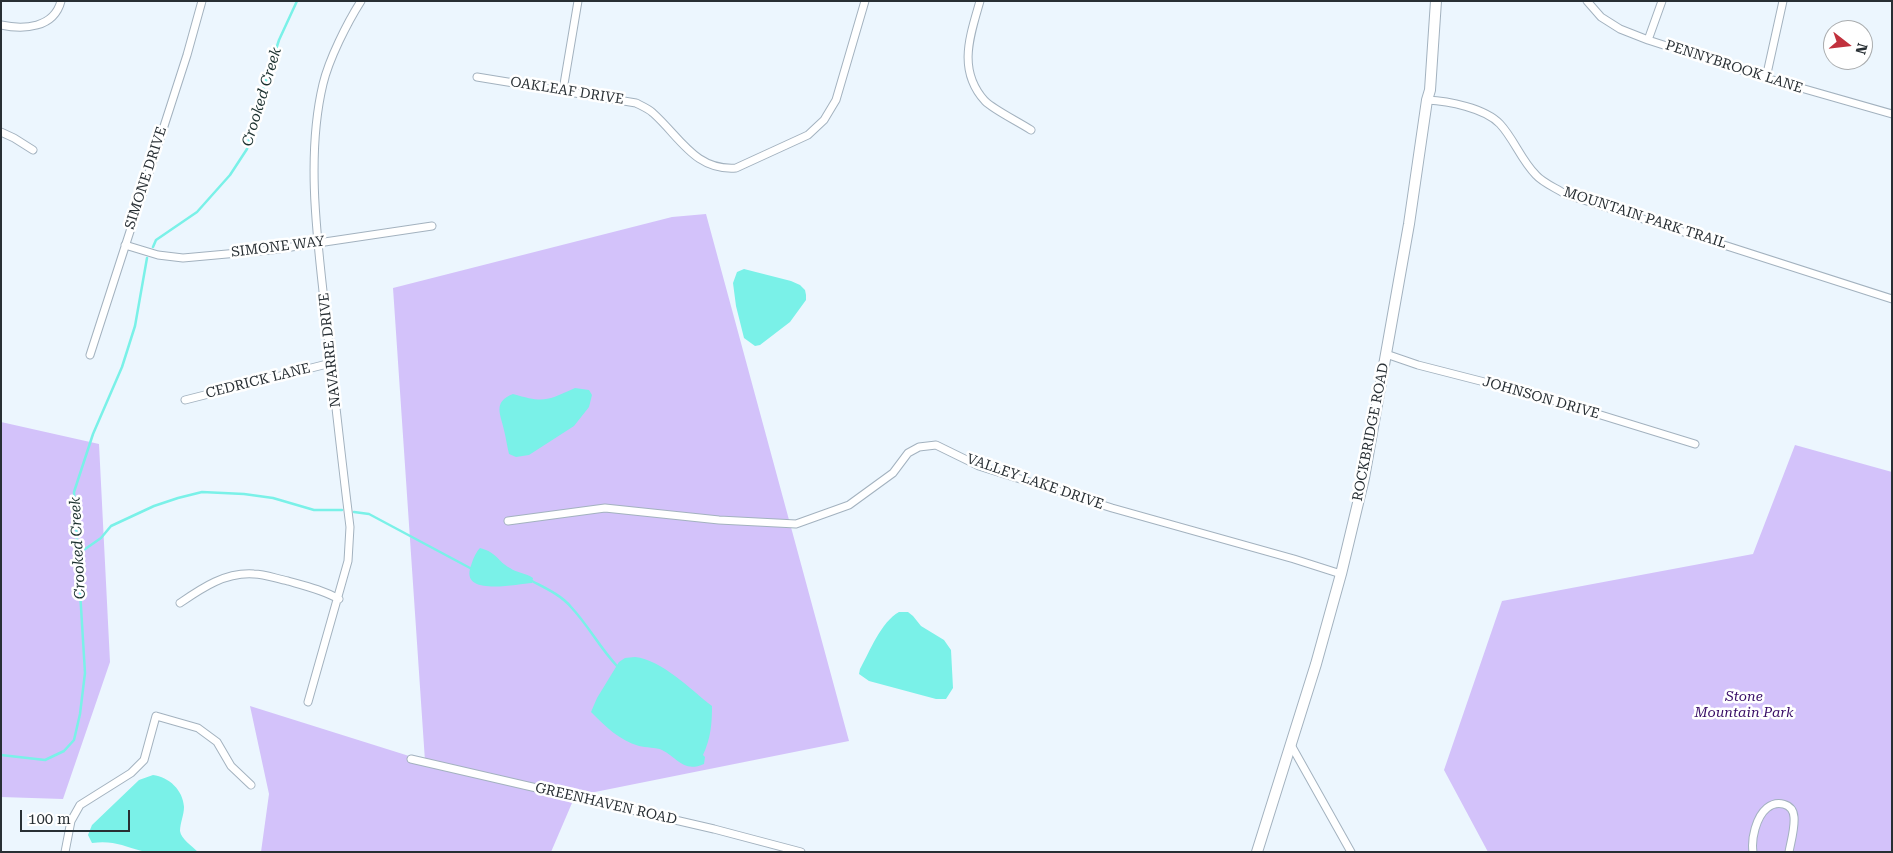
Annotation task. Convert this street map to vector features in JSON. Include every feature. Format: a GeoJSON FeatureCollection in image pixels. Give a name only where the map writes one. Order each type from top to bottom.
{"type":"FeatureCollection","features":[{"type":"Feature","properties":{"kind":"main road","name":"ROCKBRIDGE ROAD"},"geometry":{"type":"LineString","coordinates":[[1257,852],[1291,745],[1341,574],[1364,478],[1412,206],[1430,90],[1436,1]]}},
{"type":"Feature","properties":{"kind":"street"},"geometry":{"type":"LineString","coordinates":[[1,25],[20,28],[33,27],[47,22],[55,14],[61,1]]}},
{"type":"Feature","properties":{"kind":"street","name":"SIMONE DRIVE"},"geometry":{"type":"LineString","coordinates":[[90,355],[187,55],[202,1]]}},
{"type":"Feature","properties":{"kind":"street","name":"NAVARRE DRIVE"},"geometry":{"type":"LineString","coordinates":[[308,702],[339,599],[348,561],[350,527],[318,242],[314,151],[317,115],[323,82],[360,1]]}},
{"type":"Feature","properties":{"kind":"street"},"geometry":{"type":"LineString","coordinates":[[563,90],[578,1]]}},
{"type":"Feature","properties":{"kind":"street","name":"OAKLEAF DRIVE"},"geometry":{"type":"LineString","coordinates":[[477,77],[636,103],[652,112],[704,163],[724,169],[736,168],[808,134],[824,120],[836,100],[865,1]]}},
{"type":"Feature","properties":{"kind":"street"},"geometry":{"type":"LineString","coordinates":[[980,1],[968,40],[967,52],[974,84],[986,102],[1031,130]]}},
{"type":"Feature","properties":{"kind":"street","name":"PENNYBROOK LANE"},"geometry":{"type":"LineString","coordinates":[[1587,1],[1601,17],[1620,29],[1648,40],[1766,78],[1892,114]]}},
{"type":"Feature","properties":{"kind":"street"},"geometry":{"type":"LineString","coordinates":[[1648,40],[1662,1]]}},
{"type":"Feature","properties":{"kind":"street"},"geometry":{"type":"LineString","coordinates":[[1766,78],[1783,1]]}},
{"type":"Feature","properties":{"kind":"street","name":"MOUNTAIN PARK TRAIL"},"geometry":{"type":"LineString","coordinates":[[1427,100],[1442,100],[1475,110],[1493,118],[1500,124],[1537,177],[1565,194],[1892,299]]}},
{"type":"Feature","properties":{"kind":"street"},"geometry":{"type":"LineString","coordinates":[[1,132],[33,150]]}},
{"type":"Feature","properties":{"kind":"street","name":"SIMONE WAY"},"geometry":{"type":"LineString","coordinates":[[125,245],[158,255],[183,258],[270,250],[432,226]]}},
{"type":"Feature","properties":{"kind":"street","name":"JOHNSON DRIVE"},"geometry":{"type":"LineString","coordinates":[[1386,354],[1418,365],[1539,396],[1696,444]]}},
{"type":"Feature","properties":{"kind":"street","name":"CEDRICK LANE"},"geometry":{"type":"LineString","coordinates":[[185,400],[331,363]]}},
{"type":"Feature","properties":{"kind":"street","name":"VALLEY LAKE DRIVE"},"geometry":{"type":"LineString","coordinates":[[508,520],[605,508],[719,520],[796,524],[849,505],[893,473],[908,453],[919,447],[936,445],[979,466],[1007,475],[1112,508],[1341,574]]}},
{"type":"Feature","properties":{"kind":"street"},"geometry":{"type":"LineString","coordinates":[[180,603],[204,586],[222,578],[240,574],[255,574],[313,587],[339,599]]}},
{"type":"Feature","properties":{"kind":"street"},"geometry":{"type":"LineString","coordinates":[[65,852],[71,821],[80,805],[130,773],[144,760],[156,716],[198,728],[217,742],[231,766],[252,784]]}},
{"type":"Feature","properties":{"kind":"street"},"geometry":{"type":"LineString","coordinates":[[1291,745],[1351,852]]}},
{"type":"Feature","properties":{"kind":"street","name":"GREENHAVEN ROAD"},"geometry":{"type":"LineString","coordinates":[[411,759],[714,828],[801,852]]}},
{"type":"Feature","properties":{"kind":"street"},"geometry":{"type":"LineString","coordinates":[[1752,852],[1758,823],[1763,813],[1773,804],[1780,804],[1787,805],[1792,810],[1794,817],[1789,852]]}},
{"type":"Feature","properties":{"kind":"green space"},"geometry":{"type":"Polygon","coordinates":[[[706,214],[849,741],[575,796],[551,852],[261,852],[269,794],[250,706],[425,761],[393,288],[672,217],[706,214]]]}},
{"type":"Feature","properties":{"kind":"green space"},"geometry":{"type":"Polygon","coordinates":[[[1,422],[99,444],[110,662],[63,799],[1,797],[1,422]]]}},
{"type":"Feature","properties":{"kind":"green space","name":"Stone Mountain Park"},"geometry":{"type":"Polygon","coordinates":[[[1795,445],[1892,472],[1892,852],[1488,852],[1444,770],[1502,601],[1753,554],[1795,445]]]}},
{"type":"Feature","properties":{"kind":"shaded area"},"geometry":{"type":"Polygon","coordinates":[[[744,269],[791,281],[800,285],[805,290],[806,295],[806,300],[790,322],[760,345],[755,346],[744,338],[736,306],[733,283],[737,272],[744,269]]]}},
{"type":"Feature","properties":{"kind":"shaded area"},"geometry":{"type":"Polygon","coordinates":[[[575,388],[589,390],[592,395],[589,407],[574,426],[529,455],[516,457],[509,454],[500,414],[500,405],[506,397],[513,394],[532,399],[545,399],[575,388]]]}},
{"type":"Feature","properties":{"kind":"shaded area"},"geometry":{"type":"Polygon","coordinates":[[[480,548],[490,552],[513,570],[533,578],[532,583],[483,586],[475,583],[470,577],[470,569],[475,555],[480,548]]]}},
{"type":"Feature","properties":{"kind":"shaded area"},"geometry":{"type":"Polygon","coordinates":[[[899,612],[908,612],[921,626],[944,640],[951,650],[953,688],[946,699],[936,699],[869,681],[859,674],[881,630],[899,612]]]}},
{"type":"Feature","properties":{"kind":"shaded area"},"geometry":{"type":"Polygon","coordinates":[[[625,658],[645,659],[665,669],[712,706],[708,743],[703,755],[705,757],[704,764],[691,767],[686,766],[662,750],[642,747],[625,740],[591,712],[597,698],[619,662],[625,658]]]}},
{"type":"Feature","properties":{"kind":"shaded area"},"geometry":{"type":"Polygon","coordinates":[[[153,775],[170,782],[181,795],[184,807],[180,831],[185,840],[198,852],[147,852],[112,843],[92,843],[88,835],[92,825],[139,780],[153,775]]]}},
{"type":"Feature","properties":{"kind":"waterway","name":"Crooked Creek"},"geometry":{"type":"LineString","coordinates":[[153,247],[156,240],[197,212],[230,175],[247,149],[253,121],[279,40],[297,1]]}},
{"type":"Feature","properties":{"kind":"waterway","name":"Crooked Creek"},"geometry":{"type":"LineString","coordinates":[[1,755],[45,760],[64,751],[74,740],[80,714],[85,673],[74,492],[93,434],[122,367],[135,326],[147,258]]}},
{"type":"Feature","properties":{"kind":"waterway"},"geometry":{"type":"LineString","coordinates":[[78,554],[101,538],[111,526],[154,506],[202,492],[244,494],[273,498],[314,510],[342,510]]}},
{"type":"Feature","properties":{"kind":"waterway"},"geometry":{"type":"LineString","coordinates":[[354,512],[369,514],[470,568]]}},
{"type":"Feature","properties":{"kind":"waterway"},"geometry":{"type":"LineString","coordinates":[[532,581],[563,599],[583,621],[617,666]]}}]}
